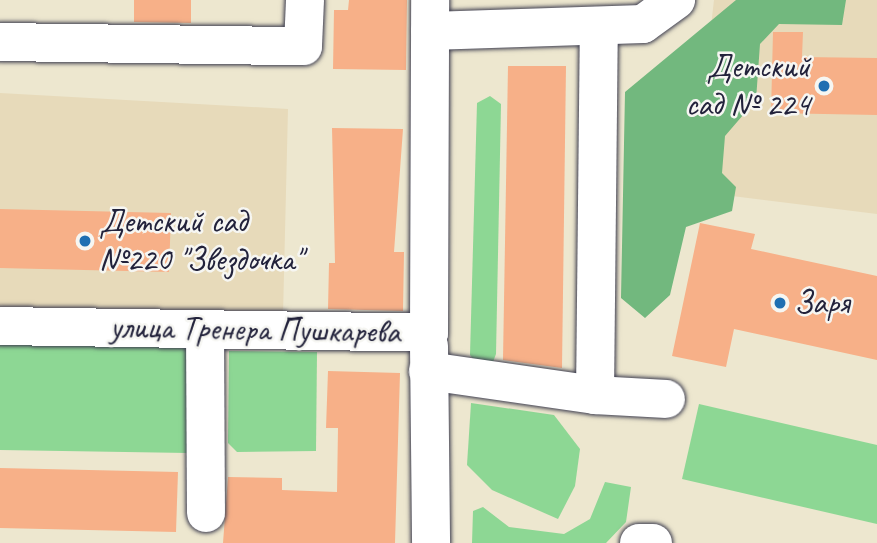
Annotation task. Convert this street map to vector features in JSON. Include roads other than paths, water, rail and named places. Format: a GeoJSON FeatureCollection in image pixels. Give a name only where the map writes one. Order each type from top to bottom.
{"type":"FeatureCollection","features":[{"type":"Feature","properties":{"kind":"street"},"geometry":{"type":"LineString","coordinates":[[0,42],[303,46],[305,0]]}},
{"type":"Feature","properties":{"kind":"street"},"geometry":{"type":"LineString","coordinates":[[430,16],[599,26],[642,24],[676,0]]}},
{"type":"Feature","properties":{"kind":"street","name":"улица Тренера Пушкарева"},"geometry":{"type":"LineString","coordinates":[[0,326],[429,333],[430,16]]}},
{"type":"Feature","properties":{"kind":"street"},"geometry":{"type":"LineString","coordinates":[[595,395],[599,26]]}},
{"type":"Feature","properties":{"kind":"street"},"geometry":{"type":"LineString","coordinates":[[205,329],[206,513]]}},
{"type":"Feature","properties":{"kind":"street"},"geometry":{"type":"LineString","coordinates":[[429,333],[431,543]]}},
{"type":"Feature","properties":{"kind":"street"},"geometry":{"type":"LineString","coordinates":[[428,370],[595,395],[666,399]]}},
{"type":"Feature","properties":{"kind":"street"},"geometry":{"type":"LineString","coordinates":[[639,543],[653,543]]}},
{"type":"Feature","properties":{"kind":"place","name":"Детский сад № 224"},"geometry":{"type":"Point","coordinates":[824,86]}},
{"type":"Feature","properties":{"kind":"place","name":"Детский сад №220 \"Звездочка\""},"geometry":{"type":"Point","coordinates":[85,241]}},
{"type":"Feature","properties":{"kind":"place","name":"Заря"},"geometry":{"type":"Point","coordinates":[780,303]}}]}
